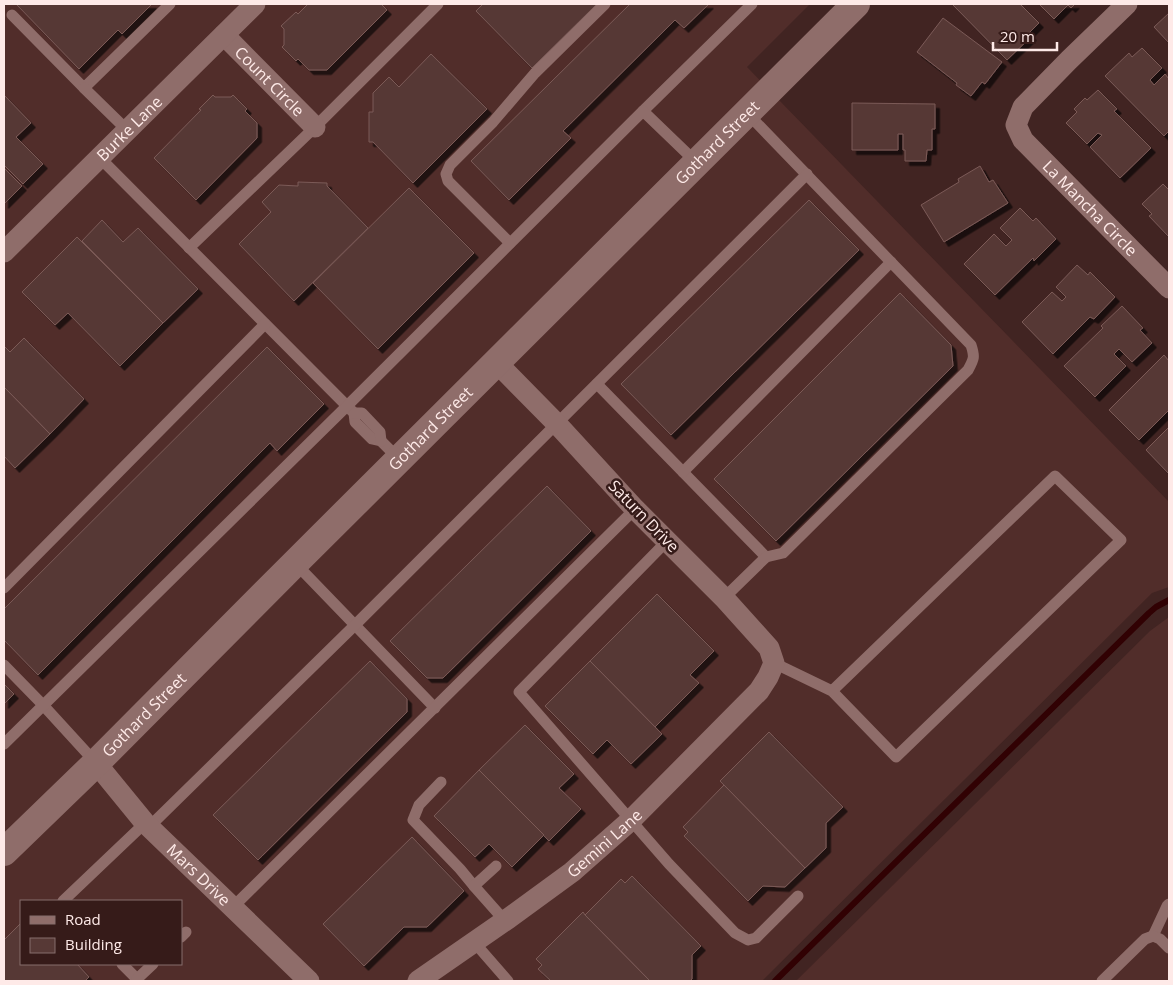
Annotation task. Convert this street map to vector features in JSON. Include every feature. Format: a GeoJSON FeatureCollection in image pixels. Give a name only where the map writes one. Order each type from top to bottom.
{"type":"FeatureCollection","features":[{"type":"Feature","properties":{"kind":"street","name":"Burke Lane"},"geometry":{"type":"LineString","coordinates":[[4,252],[255,4]]}},
{"type":"Feature","properties":{"kind":"street","name":"Gothard Street"},"geometry":{"type":"LineString","coordinates":[[4,852],[294,563],[390,450],[496,362],[856,4]]}},
{"type":"Feature","properties":{"kind":"street","name":"La Mancha Circle"},"geometry":{"type":"LineString","coordinates":[[1127,4],[1023,107],[1016,125],[1023,140],[1169,288]]}},
{"type":"Feature","properties":{"kind":"street","name":"Count Circle"},"geometry":{"type":"LineString","coordinates":[[224,35],[315,127]]}},
{"type":"Feature","properties":{"kind":"street","name":"Saturn Drive"},"geometry":{"type":"LineString","coordinates":[[496,362],[557,424],[635,509],[724,598],[769,648],[771,670]]}},
{"type":"Feature","properties":{"kind":"street","name":"Gemini Lane"},"geometry":{"type":"LineString","coordinates":[[418,981],[572,872],[630,820],[759,691],[771,670]]}},
{"type":"Feature","properties":{"kind":"street","name":"Mars Drive"},"geometry":{"type":"LineString","coordinates":[[96,762],[147,825],[309,981]]}},
{"type":"Feature","properties":{"kind":"lane"},"geometry":{"type":"LineString","coordinates":[[84,88],[170,4]]}},
{"type":"Feature","properties":{"kind":"lane"},"geometry":{"type":"LineString","coordinates":[[510,243],[448,181],[446,174],[450,165],[493,122],[536,73],[605,4]]}},
{"type":"Feature","properties":{"kind":"lane"},"geometry":{"type":"LineString","coordinates":[[4,744],[350,409],[510,243],[752,4]]}},
{"type":"Feature","properties":{"kind":"lane"},"geometry":{"type":"LineString","coordinates":[[189,248],[315,127],[432,6]]}},
{"type":"Feature","properties":{"kind":"lane"},"geometry":{"type":"LineString","coordinates":[[12,15],[127,130]]}},
{"type":"Feature","properties":{"kind":"lane"},"geometry":{"type":"LineString","coordinates":[[643,111],[697,162]]}},
{"type":"Feature","properties":{"kind":"lane"},"geometry":{"type":"LineString","coordinates":[[724,598],[766,557],[783,553],[968,370],[973,361],[974,354],[971,345],[747,112]]}},
{"type":"Feature","properties":{"kind":"lane"},"geometry":{"type":"LineString","coordinates":[[100,158],[350,409],[362,413],[380,432],[390,450]]}},
{"type":"Feature","properties":{"kind":"lane"},"geometry":{"type":"LineString","coordinates":[[63,900],[147,825],[355,625],[806,174]]}},
{"type":"Feature","properties":{"kind":"lane"},"geometry":{"type":"LineString","coordinates":[[683,472],[891,262]]}},
{"type":"Feature","properties":{"kind":"lane"},"geometry":{"type":"LineString","coordinates":[[4,588],[265,324]]}},
{"type":"Feature","properties":{"kind":"lane"},"geometry":{"type":"LineString","coordinates":[[597,384],[766,557]]}},
{"type":"Feature","properties":{"kind":"lane"},"geometry":{"type":"LineString","coordinates":[[771,670],[832,691],[896,757],[1121,540],[1055,476],[832,691]]}},
{"type":"Feature","properties":{"kind":"lane"},"geometry":{"type":"LineString","coordinates":[[233,907],[635,509]]}},
{"type":"Feature","properties":{"kind":"lane"},"geometry":{"type":"LineString","coordinates":[[667,541],[519,692],[668,864],[736,933],[748,940],[756,938],[798,896]]}},
{"type":"Feature","properties":{"kind":"lane"},"geometry":{"type":"LineString","coordinates":[[294,563],[435,708]]}},
{"type":"Feature","properties":{"kind":"lane"},"geometry":{"type":"LineString","coordinates":[[4,665],[96,762]]}},
{"type":"Feature","properties":{"kind":"lane"},"geometry":{"type":"LineString","coordinates":[[442,782],[419,805],[413,820],[460,869],[505,921]]}},
{"type":"Feature","properties":{"kind":"lane"},"geometry":{"type":"LineString","coordinates":[[474,886],[496,866]]}},
{"type":"Feature","properties":{"kind":"lane"},"geometry":{"type":"LineString","coordinates":[[1153,936],[1169,904]]}},
{"type":"Feature","properties":{"kind":"lane"},"geometry":{"type":"LineString","coordinates":[[1102,981],[1145,939],[1153,936],[1160,939],[1169,948]]}},
{"type":"Feature","properties":{"kind":"lane"},"geometry":{"type":"LineString","coordinates":[[474,942],[508,981]]}},
{"type":"Feature","properties":{"kind":"lane"},"geometry":{"type":"LineString","coordinates":[[123,965],[138,980],[152,965]]}},
{"type":"Feature","properties":{"kind":"shaded area"},"geometry":{"type":"Polygon","coordinates":[[[4,4],[810,4],[747,67],[1169,502],[1169,587],[1152,593],[762,981],[4,981],[4,4]]]}},
{"type":"Feature","properties":{"kind":"shaded area"},"geometry":{"type":"Polygon","coordinates":[[[1169,617],[1169,981],[796,981],[1150,631],[1169,617]]]}},
{"type":"Feature","properties":{"kind":"building"},"geometry":{"type":"Polygon","coordinates":[[[16,4],[152,4],[122,34],[118,30],[79,69],[16,4]]]}},
{"type":"Feature","properties":{"kind":"building"},"geometry":{"type":"Polygon","coordinates":[[[308,4],[381,4],[387,10],[327,70],[309,70],[298,59],[296,61],[282,47],[284,45],[284,29],[281,26],[308,4]]]}},
{"type":"Feature","properties":{"kind":"building"},"geometry":{"type":"Polygon","coordinates":[[[483,4],[597,4],[532,68],[476,11],[483,4]]]}},
{"type":"Feature","properties":{"kind":"building"},"geometry":{"type":"Polygon","coordinates":[[[630,4],[709,4],[684,28],[675,20],[563,131],[571,138],[509,200],[471,161],[630,4]]]}},
{"type":"Feature","properties":{"kind":"building"},"geometry":{"type":"Polygon","coordinates":[[[1020,4],[1039,23],[1029,33],[1032,36],[1007,60],[953,5],[1020,4]]]}},
{"type":"Feature","properties":{"kind":"building"},"geometry":{"type":"Polygon","coordinates":[[[1039,4],[1075,4],[1071,8],[1068,5],[1054,19],[1039,4]]]}},
{"type":"Feature","properties":{"kind":"building"},"geometry":{"type":"Polygon","coordinates":[[[1169,13],[1169,43],[1154,27],[1169,13]]]}},
{"type":"Feature","properties":{"kind":"building"},"geometry":{"type":"Polygon","coordinates":[[[943,18],[1002,62],[985,84],[982,82],[971,96],[917,52],[943,18]]]}},
{"type":"Feature","properties":{"kind":"building"},"geometry":{"type":"Polygon","coordinates":[[[1142,48],[1162,68],[1150,80],[1154,85],[1165,74],[1169,79],[1169,131],[1164,136],[1105,76],[1129,53],[1132,57],[1142,48]]]}},
{"type":"Feature","properties":{"kind":"building"},"geometry":{"type":"Polygon","coordinates":[[[431,54],[487,109],[413,183],[373,142],[369,142],[369,112],[373,112],[373,93],[389,77],[399,87],[431,54]]]}},
{"type":"Feature","properties":{"kind":"building"},"geometry":{"type":"Polygon","coordinates":[[[1098,90],[1117,109],[1114,111],[1151,148],[1120,178],[1090,147],[1102,135],[1098,133],[1087,144],[1066,123],[1077,112],[1074,109],[1085,98],[1087,100],[1098,90]]]}},
{"type":"Feature","properties":{"kind":"building"},"geometry":{"type":"Polygon","coordinates":[[[4,95],[31,123],[16,137],[43,164],[23,184],[4,165],[4,95]]]}},
{"type":"Feature","properties":{"kind":"building"},"geometry":{"type":"Polygon","coordinates":[[[213,95],[215,97],[231,97],[233,95],[247,109],[245,111],[257,123],[257,138],[196,200],[154,158],[213,95]]]}},
{"type":"Feature","properties":{"kind":"building"},"geometry":{"type":"Polygon","coordinates":[[[852,103],[935,104],[935,129],[932,129],[932,150],[927,150],[926,161],[905,161],[903,134],[898,134],[898,150],[852,150],[852,103]]]}},
{"type":"Feature","properties":{"kind":"building"},"geometry":{"type":"Polygon","coordinates":[[[980,166],[989,182],[993,180],[1008,203],[944,242],[921,205],[959,182],[958,179],[980,166]]]}},
{"type":"Feature","properties":{"kind":"building"},"geometry":{"type":"Polygon","coordinates":[[[4,168],[22,186],[4,204],[4,168]]]}},
{"type":"Feature","properties":{"kind":"building"},"geometry":{"type":"Polygon","coordinates":[[[298,182],[327,183],[327,186],[368,228],[294,301],[239,244],[271,212],[262,202],[279,185],[298,186],[298,182]]]}},
{"type":"Feature","properties":{"kind":"building"},"geometry":{"type":"Polygon","coordinates":[[[1163,184],[1169,190],[1169,237],[1149,216],[1152,214],[1142,204],[1163,184]]]}},
{"type":"Feature","properties":{"kind":"building"},"geometry":{"type":"Polygon","coordinates":[[[409,188],[474,253],[378,349],[313,283],[409,188]]]}},
{"type":"Feature","properties":{"kind":"building"},"geometry":{"type":"Polygon","coordinates":[[[809,200],[859,250],[671,435],[621,384],[809,200]]]}},
{"type":"Feature","properties":{"kind":"building"},"geometry":{"type":"Polygon","coordinates":[[[1020,208],[1033,221],[1036,218],[1056,239],[1034,261],[1033,258],[995,295],[964,264],[994,234],[1006,246],[1012,240],[1000,228],[1020,208]]]}},
{"type":"Feature","properties":{"kind":"building"},"geometry":{"type":"Polygon","coordinates":[[[102,220],[123,242],[138,228],[198,289],[163,323],[82,241],[102,220]]]}},
{"type":"Feature","properties":{"kind":"building"},"geometry":{"type":"Polygon","coordinates":[[[77,237],[163,323],[120,366],[68,313],[55,325],[22,292],[77,237]]]}},
{"type":"Feature","properties":{"kind":"building"},"geometry":{"type":"Polygon","coordinates":[[[1077,265],[1088,275],[1090,272],[1115,297],[1094,319],[1090,317],[1053,354],[1022,322],[1052,292],[1062,301],[1066,297],[1056,287],[1077,265]]]}},
{"type":"Feature","properties":{"kind":"building"},"geometry":{"type":"Polygon","coordinates":[[[900,293],[951,345],[953,366],[776,541],[714,479],[900,293]]]}},
{"type":"Feature","properties":{"kind":"building"},"geometry":{"type":"Polygon","coordinates":[[[1122,306],[1143,328],[1140,330],[1152,343],[1132,362],[1119,349],[1114,354],[1126,366],[1095,397],[1064,366],[1103,328],[1101,326],[1122,306]]]}},
{"type":"Feature","properties":{"kind":"building"},"geometry":{"type":"Polygon","coordinates":[[[24,338],[84,399],[50,434],[4,387],[4,346],[10,352],[24,338]]]}},
{"type":"Feature","properties":{"kind":"building"},"geometry":{"type":"Polygon","coordinates":[[[267,347],[324,404],[277,451],[270,443],[38,675],[4,640],[4,609],[267,347]]]}},
{"type":"Feature","properties":{"kind":"building"},"geometry":{"type":"Polygon","coordinates":[[[1164,355],[1169,361],[1169,410],[1139,440],[1109,410],[1164,355]]]}},
{"type":"Feature","properties":{"kind":"building"},"geometry":{"type":"Polygon","coordinates":[[[4,387],[50,434],[15,468],[4,456],[4,387]]]}},
{"type":"Feature","properties":{"kind":"building"},"geometry":{"type":"Polygon","coordinates":[[[1169,427],[1169,474],[1146,450],[1169,427]]]}},
{"type":"Feature","properties":{"kind":"building"},"geometry":{"type":"Polygon","coordinates":[[[547,486],[591,531],[443,678],[427,678],[390,641],[547,486]]]}},
{"type":"Feature","properties":{"kind":"building"},"geometry":{"type":"Polygon","coordinates":[[[657,594],[714,651],[690,675],[699,683],[655,727],[590,661],[657,594]]]}},
{"type":"Feature","properties":{"kind":"building"},"geometry":{"type":"Polygon","coordinates":[[[370,661],[407,699],[407,712],[258,860],[213,815],[370,661]]]}},
{"type":"Feature","properties":{"kind":"building"},"geometry":{"type":"Polygon","coordinates":[[[590,661],[662,734],[631,764],[607,740],[593,754],[545,706],[590,661]]]}},
{"type":"Feature","properties":{"kind":"building"},"geometry":{"type":"Polygon","coordinates":[[[4,684],[14,694],[4,704],[4,684]]]}},
{"type":"Feature","properties":{"kind":"building"},"geometry":{"type":"Polygon","coordinates":[[[525,725],[574,774],[559,788],[581,809],[549,841],[479,770],[525,725]]]}},
{"type":"Feature","properties":{"kind":"building"},"geometry":{"type":"Polygon","coordinates":[[[769,732],[843,807],[826,823],[826,848],[805,868],[720,781],[769,732]]]}},
{"type":"Feature","properties":{"kind":"building"},"geometry":{"type":"Polygon","coordinates":[[[479,770],[544,835],[512,867],[489,844],[475,857],[434,816],[479,770]]]}},
{"type":"Feature","properties":{"kind":"building"},"geometry":{"type":"Polygon","coordinates":[[[724,785],[805,868],[785,887],[763,886],[748,901],[684,836],[688,832],[683,827],[724,785]]]}},
{"type":"Feature","properties":{"kind":"building"},"geometry":{"type":"Polygon","coordinates":[[[412,837],[464,891],[427,927],[404,927],[364,966],[323,924],[412,837]]]}},
{"type":"Feature","properties":{"kind":"building"},"geometry":{"type":"Polygon","coordinates":[[[632,876],[701,946],[692,955],[692,979],[690,981],[650,981],[585,915],[621,879],[625,883],[632,876]]]}},
{"type":"Feature","properties":{"kind":"building"},"geometry":{"type":"Polygon","coordinates":[[[583,912],[650,981],[551,981],[538,969],[542,965],[536,959],[583,912]]]}},
{"type":"Feature","properties":{"kind":"building"},"geometry":{"type":"Polygon","coordinates":[[[20,924],[20,965],[78,965],[89,977],[85,981],[4,981],[4,940],[20,924]]]}},
{"type":"Feature","properties":{"kind":"waterway"},"geometry":{"type":"LineString","coordinates":[[775,981],[1149,613],[1169,600]]}}]}
